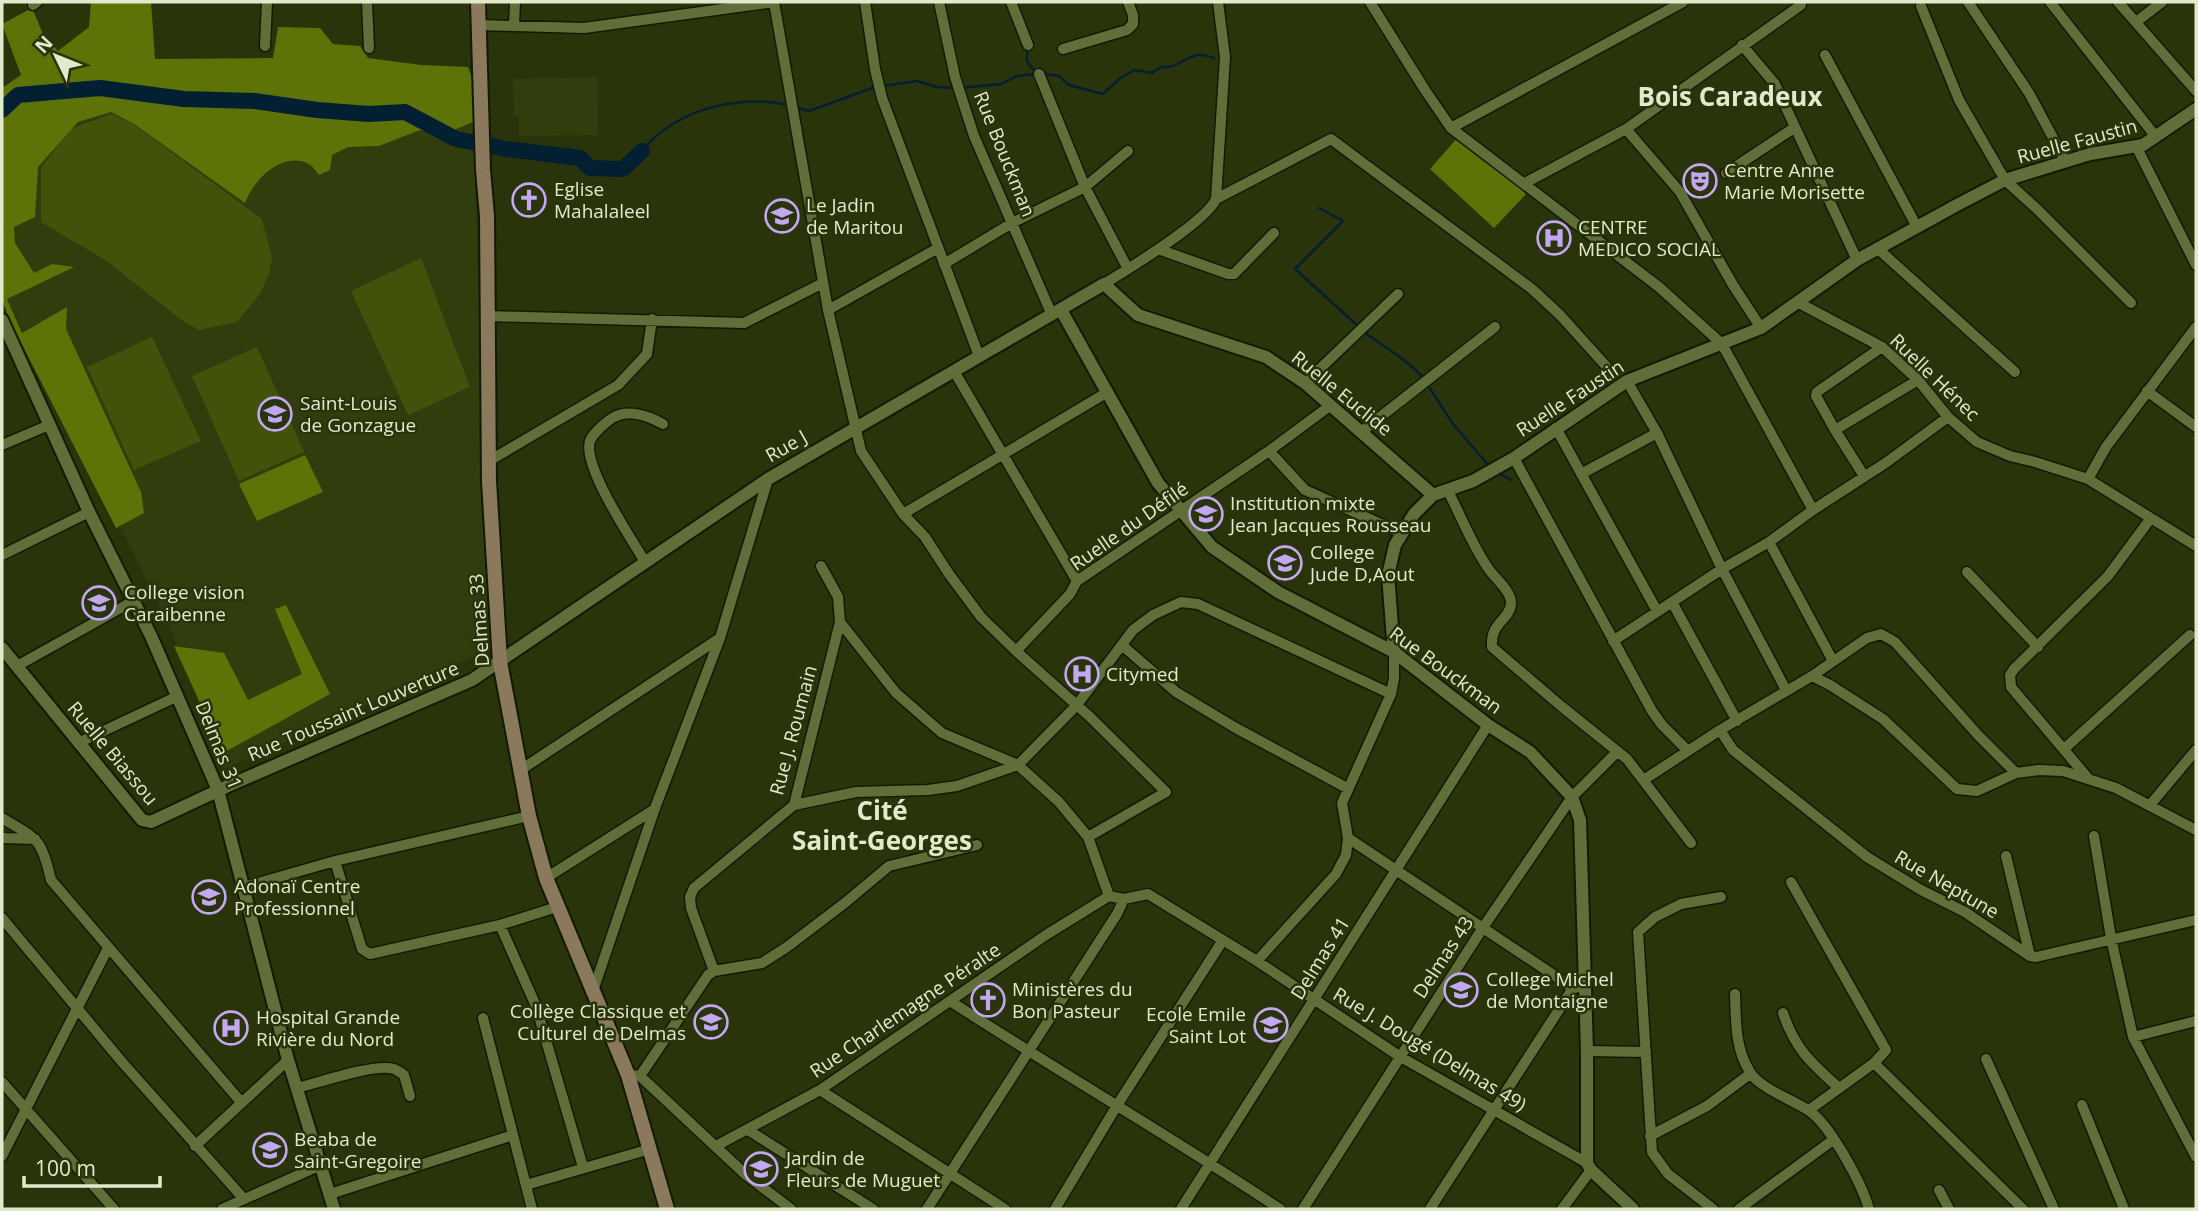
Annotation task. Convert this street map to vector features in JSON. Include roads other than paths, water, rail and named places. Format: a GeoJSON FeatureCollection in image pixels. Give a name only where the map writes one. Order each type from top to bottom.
{"type":"FeatureCollection","features":[{"type":"Feature","properties":{"kind":"main road","name":"Delmas 33"},"geometry":{"type":"LineString","coordinates":[[478,2],[486,216],[489,461],[500,662],[529,816],[545,878],[593,990],[634,1075],[650,1149],[667,1209]]}},
{"type":"Feature","properties":{"kind":"street"},"geometry":{"type":"LineString","coordinates":[[265,46],[267,2]]}},
{"type":"Feature","properties":{"kind":"street"},"geometry":{"type":"LineString","coordinates":[[367,2],[369,48]]}},
{"type":"Feature","properties":{"kind":"street"},"geometry":{"type":"LineString","coordinates":[[514,25],[515,2]]}},
{"type":"Feature","properties":{"kind":"street"},"geometry":{"type":"LineString","coordinates":[[479,25],[584,28],[774,2],[828,310],[861,451],[903,514],[925,537],[981,617],[1016,652],[1089,716],[1166,792],[1088,837]]}},
{"type":"Feature","properties":{"kind":"street"},"geometry":{"type":"LineString","coordinates":[[865,2],[882,98],[979,356]]}},
{"type":"Feature","properties":{"kind":"street","name":"Rue Bouckman"},"geometry":{"type":"LineString","coordinates":[[939,2],[961,98],[974,136],[1012,223],[1056,312],[1158,483],[1212,547],[1278,592],[1394,652],[1530,752],[1572,797],[1580,820],[1579,987],[1587,1051],[1589,1167]]}},
{"type":"Feature","properties":{"kind":"street"},"geometry":{"type":"LineString","coordinates":[[1011,2],[1028,46]]}},
{"type":"Feature","properties":{"kind":"street"},"geometry":{"type":"LineString","coordinates":[[1216,199],[1225,57],[1218,2]]}},
{"type":"Feature","properties":{"kind":"street"},"geometry":{"type":"LineString","coordinates":[[1370,2],[1451,128],[1659,288],[1722,344],[1813,510]]}},
{"type":"Feature","properties":{"kind":"street"},"geometry":{"type":"LineString","coordinates":[[1451,128],[1683,2]]}},
{"type":"Feature","properties":{"kind":"street"},"geometry":{"type":"LineString","coordinates":[[1968,2],[2035,103],[2066,162]]}},
{"type":"Feature","properties":{"kind":"street"},"geometry":{"type":"LineString","coordinates":[[2050,2],[2156,137]]}},
{"type":"Feature","properties":{"kind":"street"},"geometry":{"type":"LineString","coordinates":[[2118,2],[2196,91]]}},
{"type":"Feature","properties":{"kind":"street"},"geometry":{"type":"LineString","coordinates":[[2136,22],[2162,2]]}},
{"type":"Feature","properties":{"kind":"street"},"geometry":{"type":"LineString","coordinates":[[1063,49],[1127,30],[1133,24],[1129,4]]}},
{"type":"Feature","properties":{"kind":"street"},"geometry":{"type":"LineString","coordinates":[[1525,183],[1626,129],[1801,5]]}},
{"type":"Feature","properties":{"kind":"street"},"geometry":{"type":"LineString","coordinates":[[1921,6],[1959,100],[2005,180],[2132,303]]}},
{"type":"Feature","properties":{"kind":"street"},"geometry":{"type":"LineString","coordinates":[[1742,45],[1775,84],[1857,260]]}},
{"type":"Feature","properties":{"kind":"street"},"geometry":{"type":"LineString","coordinates":[[1825,55],[1917,227]]}},
{"type":"Feature","properties":{"kind":"street"},"geometry":{"type":"LineString","coordinates":[[1039,74],[1085,187],[1128,269]]}},
{"type":"Feature","properties":{"kind":"street","name":"Ruelle Faustin"},"geometry":{"type":"LineString","coordinates":[[1433,495],[1492,471],[1627,381],[1761,328],[1857,260],[2005,180],[2090,154],[2143,145],[2196,109]]}},
{"type":"Feature","properties":{"kind":"street"},"geometry":{"type":"LineString","coordinates":[[1726,173],[1794,128]]}},
{"type":"Feature","properties":{"kind":"street"},"geometry":{"type":"LineString","coordinates":[[1626,129],[1680,192],[1761,328]]}},
{"type":"Feature","properties":{"kind":"street"},"geometry":{"type":"LineString","coordinates":[[1104,284],[1205,214],[1216,199],[1331,139],[1532,289],[1560,315],[1606,366]]}},
{"type":"Feature","properties":{"kind":"street"},"geometry":{"type":"LineString","coordinates":[[2136,146],[2196,265]]}},
{"type":"Feature","properties":{"kind":"street"},"geometry":{"type":"LineString","coordinates":[[944,264],[1012,223],[1085,187],[1128,151]]}},
{"type":"Feature","properties":{"kind":"street"},"geometry":{"type":"LineString","coordinates":[[1158,249],[1234,275],[1274,233]]}},
{"type":"Feature","properties":{"kind":"street"},"geometry":{"type":"LineString","coordinates":[[828,310],[939,248]]}},
{"type":"Feature","properties":{"kind":"street"},"geometry":{"type":"LineString","coordinates":[[1877,248],[2015,372]]}},
{"type":"Feature","properties":{"kind":"street"},"geometry":{"type":"LineString","coordinates":[[486,316],[744,323],[823,283]]}},
{"type":"Feature","properties":{"kind":"street","name":"Rue J"},"geometry":{"type":"LineString","coordinates":[[500,662],[768,479],[1104,284]]}},
{"type":"Feature","properties":{"kind":"street","name":"Ruelle Euclide"},"geometry":{"type":"LineString","coordinates":[[1104,284],[1138,315],[1266,357],[1305,383],[1433,495]]}},
{"type":"Feature","properties":{"kind":"street"},"geometry":{"type":"LineString","coordinates":[[1305,383],[1398,294]]}},
{"type":"Feature","properties":{"kind":"street","name":"Ruelle Hénec"},"geometry":{"type":"LineString","coordinates":[[1799,303],[1882,347],[1918,380],[1948,417],[1977,442],[2010,456],[2088,479],[2196,546]]}},
{"type":"Feature","properties":{"kind":"street"},"geometry":{"type":"LineString","coordinates":[[489,461],[618,385],[647,354],[652,319]]}},
{"type":"Feature","properties":{"kind":"street","name":"Delmas 31"},"geometry":{"type":"LineString","coordinates":[[2,320],[5,336],[89,512],[155,634],[218,790],[288,1060],[334,1209]]}},
{"type":"Feature","properties":{"kind":"street"},"geometry":{"type":"LineString","coordinates":[[1362,432],[1495,327]]}},
{"type":"Feature","properties":{"kind":"street"},"geometry":{"type":"LineString","coordinates":[[2088,479],[2106,447],[2196,327]]}},
{"type":"Feature","properties":{"kind":"street"},"geometry":{"type":"LineString","coordinates":[[1864,476],[1816,396],[1821,388],[1882,347]]}},
{"type":"Feature","properties":{"kind":"street"},"geometry":{"type":"LineString","coordinates":[[954,371],[1077,581]]}},
{"type":"Feature","properties":{"kind":"street"},"geometry":{"type":"LineString","coordinates":[[1835,430],[1918,380]]}},
{"type":"Feature","properties":{"kind":"street"},"geometry":{"type":"LineString","coordinates":[[1627,381],[1657,433],[1722,569],[1786,690]]}},
{"type":"Feature","properties":{"kind":"street"},"geometry":{"type":"LineString","coordinates":[[2147,391],[2196,427]]}},
{"type":"Feature","properties":{"kind":"street"},"geometry":{"type":"LineString","coordinates":[[903,514],[1106,393]]}},
{"type":"Feature","properties":{"kind":"street","name":"Ruelle du Défilé"},"geometry":{"type":"LineString","coordinates":[[1016,652],[1070,594],[1077,581],[1269,451],[1331,405]]}},
{"type":"Feature","properties":{"kind":"street"},"geometry":{"type":"LineString","coordinates":[[645,562],[595,475],[589,457],[590,441],[611,418],[626,413],[638,414],[663,424]]}},
{"type":"Feature","properties":{"kind":"street"},"geometry":{"type":"LineString","coordinates":[[1613,641],[1722,569],[1769,542],[1948,417]]}},
{"type":"Feature","properties":{"kind":"street"},"geometry":{"type":"LineString","coordinates":[[2,445],[49,425]]}},
{"type":"Feature","properties":{"kind":"street"},"geometry":{"type":"LineString","coordinates":[[1556,428],[1657,611]]}},
{"type":"Feature","properties":{"kind":"street"},"geometry":{"type":"LineString","coordinates":[[1581,474],[1657,433]]}},
{"type":"Feature","properties":{"kind":"street"},"geometry":{"type":"LineString","coordinates":[[1269,451],[1305,490],[1401,533]]}},
{"type":"Feature","properties":{"kind":"street"},"geometry":{"type":"LineString","coordinates":[[1514,458],[1652,712],[1688,751]]}},
{"type":"Feature","properties":{"kind":"street"},"geometry":{"type":"LineString","coordinates":[[593,990],[655,808],[720,638],[768,479]]}},
{"type":"Feature","properties":{"kind":"street"},"geometry":{"type":"LineString","coordinates":[[1448,491],[1483,559],[1509,596],[1511,604],[1493,630],[1492,647],[1627,759],[1645,779],[1691,843]]}},
{"type":"Feature","properties":{"kind":"street"},"geometry":{"type":"LineString","coordinates":[[1257,961],[1336,874],[1346,855],[1348,838],[1342,803],[1391,694],[1394,678],[1388,575],[1395,545],[1414,514],[1433,495]]}},
{"type":"Feature","properties":{"kind":"street"},"geometry":{"type":"LineString","coordinates":[[2,555],[89,512]]}},
{"type":"Feature","properties":{"kind":"street"},"geometry":{"type":"LineString","coordinates":[[2087,777],[2011,687],[2010,676],[2108,576],[2151,518]]}},
{"type":"Feature","properties":{"kind":"street"},"geometry":{"type":"LineString","coordinates":[[1769,542],[1833,661]]}},
{"type":"Feature","properties":{"kind":"street","name":"Rue J. Roumain"},"geometry":{"type":"LineString","coordinates":[[714,971],[691,908],[690,897],[694,888],[794,805],[840,622],[838,597],[821,566]]}},
{"type":"Feature","properties":{"kind":"street"},"geometry":{"type":"LineString","coordinates":[[1968,572],[2038,647]]}},
{"type":"Feature","properties":{"kind":"street"},"geometry":{"type":"LineString","coordinates":[[17,666],[135,600]]}},
{"type":"Feature","properties":{"kind":"street"},"geometry":{"type":"LineString","coordinates":[[794,805],[856,792],[928,790],[957,786],[1018,765],[1076,706],[1133,630],[1153,615],[1181,602],[1190,602],[1391,694]]}},
{"type":"Feature","properties":{"kind":"street"},"geometry":{"type":"LineString","coordinates":[[1672,602],[1737,721]]}},
{"type":"Feature","properties":{"kind":"street"},"geometry":{"type":"LineString","coordinates":[[840,622],[896,693],[942,733],[1018,765],[1059,802],[1088,837],[1109,896]]}},
{"type":"Feature","properties":{"kind":"street"},"geometry":{"type":"LineString","coordinates":[[1645,779],[1720,730],[1812,676],[1867,638],[1881,634],[1895,642],[2016,773]]}},
{"type":"Feature","properties":{"kind":"street"},"geometry":{"type":"LineString","coordinates":[[2064,749],[2190,635]]}},
{"type":"Feature","properties":{"kind":"street"},"geometry":{"type":"LineString","coordinates":[[522,769],[720,638]]}},
{"type":"Feature","properties":{"kind":"street"},"geometry":{"type":"LineString","coordinates":[[1122,646],[1177,692],[1234,727],[1347,788]]}},
{"type":"Feature","properties":{"kind":"street","name":"Ruelle Biassou"},"geometry":{"type":"LineString","coordinates":[[2,648],[142,820],[147,822],[218,790]]}},
{"type":"Feature","properties":{"kind":"street","name":"Rue Toussaint Louverture"},"geometry":{"type":"LineString","coordinates":[[218,790],[472,680],[500,662]]}},
{"type":"Feature","properties":{"kind":"street"},"geometry":{"type":"LineString","coordinates":[[1812,676],[1883,719],[1957,789],[1977,791],[2016,773],[2063,771],[2087,777],[2150,805],[2196,830]]}},
{"type":"Feature","properties":{"kind":"street"},"geometry":{"type":"LineString","coordinates":[[78,743],[178,696]]}},
{"type":"Feature","properties":{"kind":"street","name":"Delmas 41"},"geometry":{"type":"LineString","coordinates":[[1181,1209],[1489,724]]}},
{"type":"Feature","properties":{"kind":"street","name":"Rue Neptune"},"geometry":{"type":"LineString","coordinates":[[1720,730],[1733,750],[1867,857],[1921,890],[1965,912],[2030,956]]}},
{"type":"Feature","properties":{"kind":"street"},"geometry":{"type":"LineString","coordinates":[[2150,805],[2196,750]]}},
{"type":"Feature","properties":{"kind":"street","name":"Delmas 43"},"geometry":{"type":"LineString","coordinates":[[1303,1209],[1399,1055],[1572,797],[1617,752]]}},
{"type":"Feature","properties":{"kind":"street"},"geometry":{"type":"LineString","coordinates":[[545,878],[655,808]]}},
{"type":"Feature","properties":{"kind":"street"},"geometry":{"type":"LineString","coordinates":[[244,887],[335,861],[529,816]]}},
{"type":"Feature","properties":{"kind":"street"},"geometry":{"type":"LineString","coordinates":[[2,818],[36,839],[44,850],[51,880],[241,1102]]}},
{"type":"Feature","properties":{"kind":"street"},"geometry":{"type":"LineString","coordinates":[[2094,836],[2111,938],[2133,1037],[2196,1157]]}},
{"type":"Feature","properties":{"kind":"street"},"geometry":{"type":"LineString","coordinates":[[2,838],[36,839]]}},
{"type":"Feature","properties":{"kind":"street"},"geometry":{"type":"LineString","coordinates":[[1348,838],[1482,929],[1579,987],[1430,1209]]}},
{"type":"Feature","properties":{"kind":"street"},"geometry":{"type":"LineString","coordinates":[[791,1209],[746,1175],[634,1075],[708,975],[714,971],[762,963],[846,902],[889,866],[977,845]]}},
{"type":"Feature","properties":{"kind":"street"},"geometry":{"type":"LineString","coordinates":[[2006,856],[2030,956],[2196,920]]}},
{"type":"Feature","properties":{"kind":"street"},"geometry":{"type":"LineString","coordinates":[[335,861],[365,953],[500,925],[557,907]]}},
{"type":"Feature","properties":{"kind":"street"},"geometry":{"type":"LineString","coordinates":[[1791,882],[1886,1050],[1874,1063],[1809,1110]]}},
{"type":"Feature","properties":{"kind":"street","name":"Rue J. Dougé (Delmas 49)"},"geometry":{"type":"LineString","coordinates":[[1109,896],[1124,899],[1148,894],[1257,961],[1399,1055],[1589,1167]]}},
{"type":"Feature","properties":{"kind":"street","name":"Rue Charlemagne Péralte"},"geometry":{"type":"LineString","coordinates":[[716,1146],[820,1090],[1046,934],[1109,896]]}},
{"type":"Feature","properties":{"kind":"street"},"geometry":{"type":"LineString","coordinates":[[1713,1209],[1668,1174],[1652,1152],[1638,932],[1655,917],[1681,904],[1721,897]]}},
{"type":"Feature","properties":{"kind":"street"},"geometry":{"type":"LineString","coordinates":[[927,1209],[1117,914],[1124,899]]}},
{"type":"Feature","properties":{"kind":"street"},"geometry":{"type":"LineString","coordinates":[[2,918],[195,1146],[244,1199]]}},
{"type":"Feature","properties":{"kind":"street"},"geometry":{"type":"LineString","coordinates":[[500,925],[536,1006],[583,1167]]}},
{"type":"Feature","properties":{"kind":"street"},"geometry":{"type":"LineString","coordinates":[[1055,1209],[1116,1107],[1223,940]]}},
{"type":"Feature","properties":{"kind":"street"},"geometry":{"type":"LineString","coordinates":[[2,1156],[108,948]]}},
{"type":"Feature","properties":{"kind":"street"},"geometry":{"type":"LineString","coordinates":[[1735,994],[1737,1039],[1751,1074],[1784,1098],[1809,1110],[1821,1122],[1862,1188],[1869,1209]]}},
{"type":"Feature","properties":{"kind":"street"},"geometry":{"type":"LineString","coordinates":[[950,1001],[1280,1209]]}},
{"type":"Feature","properties":{"kind":"street"},"geometry":{"type":"LineString","coordinates":[[1783,1013],[1792,1038],[1821,1072],[1839,1087]]}},
{"type":"Feature","properties":{"kind":"street"},"geometry":{"type":"LineString","coordinates":[[483,1018],[532,1209]]}},
{"type":"Feature","properties":{"kind":"street"},"geometry":{"type":"LineString","coordinates":[[2133,1037],[2196,1021]]}},
{"type":"Feature","properties":{"kind":"street"},"geometry":{"type":"LineString","coordinates":[[1587,1051],[1646,1052]]}},
{"type":"Feature","properties":{"kind":"street"},"geometry":{"type":"LineString","coordinates":[[1986,1059],[2054,1209]]}},
{"type":"Feature","properties":{"kind":"street"},"geometry":{"type":"LineString","coordinates":[[195,1146],[288,1060]]}},
{"type":"Feature","properties":{"kind":"street"},"geometry":{"type":"LineString","coordinates":[[1874,1063],[2025,1208]]}},
{"type":"Feature","properties":{"kind":"street"},"geometry":{"type":"LineString","coordinates":[[297,1088],[381,1068],[395,1069],[404,1075],[410,1096]]}},
{"type":"Feature","properties":{"kind":"street"},"geometry":{"type":"LineString","coordinates":[[1650,1136],[1707,1106],[1751,1074]]}},
{"type":"Feature","properties":{"kind":"street"},"geometry":{"type":"LineString","coordinates":[[2,1082],[114,1209]]}},
{"type":"Feature","properties":{"kind":"street"},"geometry":{"type":"LineString","coordinates":[[820,1090],[1005,1209]]}},
{"type":"Feature","properties":{"kind":"street"},"geometry":{"type":"LineString","coordinates":[[2082,1105],[2124,1209]]}},
{"type":"Feature","properties":{"kind":"street"},"geometry":{"type":"LineString","coordinates":[[748,1130],[873,1209]]}},
{"type":"Feature","properties":{"kind":"street"},"geometry":{"type":"LineString","coordinates":[[330,1194],[513,1135]]}},
{"type":"Feature","properties":{"kind":"street"},"geometry":{"type":"LineString","coordinates":[[1739,1209],[1833,1140]]}},
{"type":"Feature","properties":{"kind":"street"},"geometry":{"type":"LineString","coordinates":[[526,1185],[650,1149]]}},
{"type":"Feature","properties":{"kind":"street"},"geometry":{"type":"LineString","coordinates":[[222,1209],[321,1165]]}},
{"type":"Feature","properties":{"kind":"street"},"geometry":{"type":"LineString","coordinates":[[1562,1209],[1589,1167],[1633,1209]]}},
{"type":"Feature","properties":{"kind":"street"},"geometry":{"type":"LineString","coordinates":[[1939,1191],[1949,1209]]}},
{"type":"Feature","properties":{"kind":"waterway"},"geometry":{"type":"LineString","coordinates":[[1028,49],[1028,62],[1037,72]]}},
{"type":"Feature","properties":{"kind":"waterway"},"geometry":{"type":"LineString","coordinates":[[1042,74],[1059,76],[1069,85],[1103,94],[1134,70],[1152,73],[1195,55],[1214,58]]}},
{"type":"Feature","properties":{"kind":"waterway"},"geometry":{"type":"LineString","coordinates":[[961,88],[1001,84],[1017,76],[1035,74]]}},
{"type":"Feature","properties":{"kind":"waterway"},"geometry":{"type":"LineString","coordinates":[[882,86],[917,81],[937,87],[954,88]]}},
{"type":"Feature","properties":{"kind":"waterway"},"geometry":{"type":"LineString","coordinates":[[795,107],[809,111],[875,87]]}},
{"type":"Feature","properties":{"kind":"waterway"},"geometry":{"type":"LineString","coordinates":[[2,110],[18,95],[100,88],[184,99],[254,101],[317,110],[369,114],[405,112],[456,139],[507,149],[580,158],[590,168],[623,169],[642,151]]}},
{"type":"Feature","properties":{"kind":"waterway"},"geometry":{"type":"LineString","coordinates":[[642,151],[672,125],[709,108],[749,102],[789,105]]}},
{"type":"Feature","properties":{"kind":"waterway"},"geometry":{"type":"LineString","coordinates":[[1319,208],[1343,221],[1295,269],[1358,326]]}},
{"type":"Feature","properties":{"kind":"waterway"},"geometry":{"type":"LineString","coordinates":[[1363,331],[1423,378]]}},
{"type":"Feature","properties":{"kind":"waterway"},"geometry":{"type":"LineString","coordinates":[[1427,384],[1453,424],[1490,467]]}},
{"type":"Feature","properties":{"kind":"waterway"},"geometry":{"type":"LineString","coordinates":[[1498,473],[1511,480]]}},
{"type":"Feature","properties":{"kind":"place","name":"Centre Anne Marie Morisette"},"geometry":{"type":"Point","coordinates":[1700,181]}},
{"type":"Feature","properties":{"kind":"place","name":"Eglise Mahalaleel"},"geometry":{"type":"Point","coordinates":[529,200]}},
{"type":"Feature","properties":{"kind":"place","name":"Le Jadin de Maritou"},"geometry":{"type":"Point","coordinates":[782,216]}},
{"type":"Feature","properties":{"kind":"place","name":"CENTRE MEDICO SOCIAL"},"geometry":{"type":"Point","coordinates":[1554,238]}},
{"type":"Feature","properties":{"kind":"place","name":"Saint-Louis de Gonzague"},"geometry":{"type":"Point","coordinates":[275,414]}},
{"type":"Feature","properties":{"kind":"place","name":"Institution mixte Jean Jacques Rousseau"},"geometry":{"type":"Point","coordinates":[1206,514]}},
{"type":"Feature","properties":{"kind":"place","name":"College Jude D,Aout"},"geometry":{"type":"Point","coordinates":[1285,563]}},
{"type":"Feature","properties":{"kind":"place","name":"College vision Caraibenne"},"geometry":{"type":"Point","coordinates":[99,603]}},
{"type":"Feature","properties":{"kind":"place","name":"Citymed"},"geometry":{"type":"Point","coordinates":[1082,674]}},
{"type":"Feature","properties":{"kind":"place","name":"Adonaï Centre Professionnel"},"geometry":{"type":"Point","coordinates":[209,897]}},
{"type":"Feature","properties":{"kind":"place","name":"College Michel de Montaigne"},"geometry":{"type":"Point","coordinates":[1461,990]}},
{"type":"Feature","properties":{"kind":"place","name":"Ministères du Bon Pasteur"},"geometry":{"type":"Point","coordinates":[988,1000]}},
{"type":"Feature","properties":{"kind":"place","name":"Collège Classique et Culturel de Delmas"},"geometry":{"type":"Point","coordinates":[711,1022]}},
{"type":"Feature","properties":{"kind":"place","name":"Ecole Emile Saint Lot"},"geometry":{"type":"Point","coordinates":[1271,1025]}},
{"type":"Feature","properties":{"kind":"place","name":"Hospital Grande Rivière du Nord"},"geometry":{"type":"Point","coordinates":[231,1028]}},
{"type":"Feature","properties":{"kind":"place","name":"Beaba de Saint-Gregoire"},"geometry":{"type":"Point","coordinates":[270,1150]}},
{"type":"Feature","properties":{"kind":"place","name":"Jardin de Fleurs de Muguet"},"geometry":{"type":"Point","coordinates":[761,1169]}},
{"type":"Feature","properties":{"kind":"district","name":"Bois Caradeux"},"geometry":{"type":"Point","coordinates":[1730,97]}},
{"type":"Feature","properties":{"kind":"district","name":"Cité Saint-Georges"},"geometry":{"type":"Point","coordinates":[882,826]}}]}
